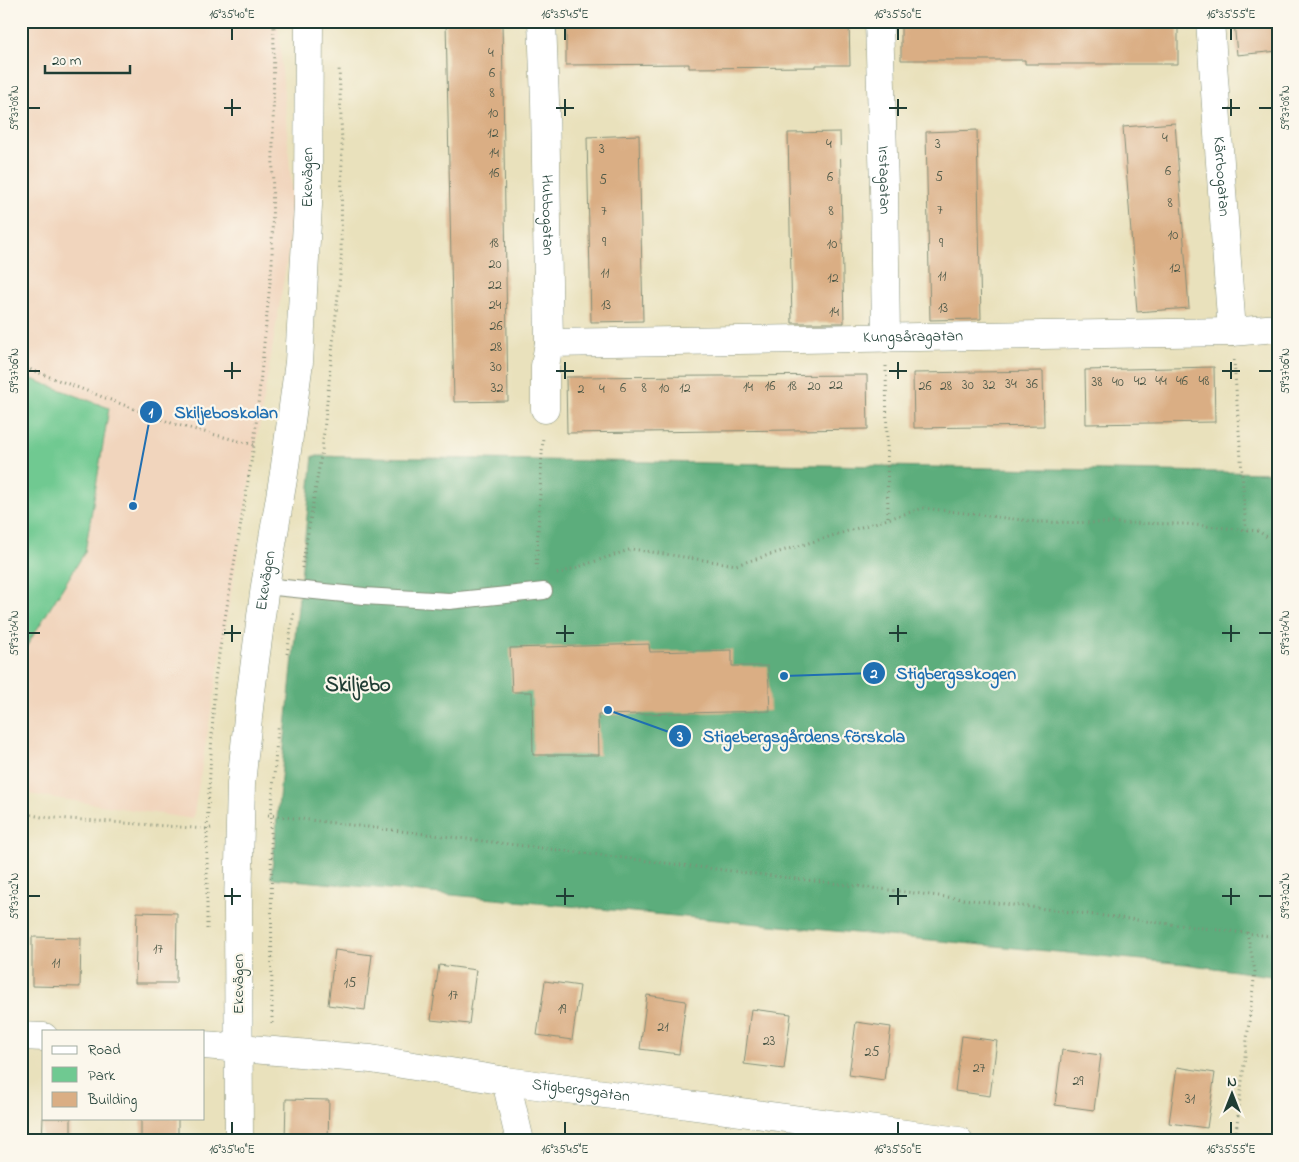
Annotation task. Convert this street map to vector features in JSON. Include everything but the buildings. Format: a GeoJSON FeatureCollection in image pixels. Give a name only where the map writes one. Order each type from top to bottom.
{"type":"FeatureCollection","features":[{"type":"Feature","properties":{"kind":"street","name":"Ekevägen"},"geometry":{"type":"LineString","coordinates":[[239,1141],[238,904],[241,784],[265,586],[284,472],[299,362],[308,205],[309,21]]}},
{"type":"Feature","properties":{"kind":"street","name":"Hubbogatan"},"geometry":{"type":"LineString","coordinates":[[542,21],[549,343],[545,366],[544,409]]}},
{"type":"Feature","properties":{"kind":"street","name":"Irstagatan"},"geometry":{"type":"LineString","coordinates":[[879,21],[886,338]]}},
{"type":"Feature","properties":{"kind":"street","name":"Kärrbogatan"},"geometry":{"type":"LineString","coordinates":[[1210,21],[1232,332]]}},
{"type":"Feature","properties":{"kind":"street","name":"Kungsåragatan"},"geometry":{"type":"LineString","coordinates":[[549,343],[1232,332],[1278,328]]}},
{"type":"Feature","properties":{"kind":"street"},"geometry":{"type":"LineString","coordinates":[[21,1036],[42,1038]]}},
{"type":"Feature","properties":{"kind":"street","name":"Stigbergsgatan"},"geometry":{"type":"LineString","coordinates":[[205,1045],[371,1059],[506,1081],[959,1141]]}},
{"type":"Feature","properties":{"kind":"street"},"geometry":{"type":"LineString","coordinates":[[506,1081],[520,1141]]}},
{"type":"Feature","properties":{"kind":"lane"},"geometry":{"type":"LineString","coordinates":[[265,586],[364,596],[449,601],[544,591]]}},
{"type":"Feature","properties":{"kind":"path"},"geometry":{"type":"LineString","coordinates":[[207,936],[206,829],[215,678],[254,445],[272,263],[274,21]]}},
{"type":"Feature","properties":{"kind":"path"},"geometry":{"type":"LineString","coordinates":[[285,662],[322,450],[341,266],[342,144],[339,59]]}},
{"type":"Feature","properties":{"kind":"path"},"geometry":{"type":"LineString","coordinates":[[1232,332],[1246,530]]}},
{"type":"Feature","properties":{"kind":"path"},"geometry":{"type":"LineString","coordinates":[[886,338],[888,518]]}},
{"type":"Feature","properties":{"kind":"path"},"geometry":{"type":"LineString","coordinates":[[21,366],[174,424],[254,445]]}},
{"type":"Feature","properties":{"kind":"path"},"geometry":{"type":"LineString","coordinates":[[544,409],[542,482],[535,568],[544,591]]}},
{"type":"Feature","properties":{"kind":"path"},"geometry":{"type":"LineString","coordinates":[[544,591],[551,576],[632,549],[736,565],[924,508],[1038,522],[1185,524],[1258,531],[1278,544]]}},
{"type":"Feature","properties":{"kind":"path"},"geometry":{"type":"LineString","coordinates":[[240,1047],[272,1023],[272,814],[278,719]]}},
{"type":"Feature","properties":{"kind":"path"},"geometry":{"type":"LineString","coordinates":[[21,813],[206,829]]}},
{"type":"Feature","properties":{"kind":"path"},"geometry":{"type":"LineString","coordinates":[[272,814],[1278,937]]}},
{"type":"Feature","properties":{"kind":"path"},"geometry":{"type":"LineString","coordinates":[[1235,1141],[1255,971],[1247,932]]}},
{"type":"Feature","properties":{"kind":"shaded area"},"geometry":{"type":"Polygon","coordinates":[[[21,21],[278,21],[294,219],[193,819],[21,793],[21,21]]]}},
{"type":"Feature","properties":{"kind":"green space"},"geometry":{"type":"Polygon","coordinates":[[[21,375],[109,408],[85,552],[21,655],[21,375]]]}},
{"type":"Feature","properties":{"kind":"green space"},"geometry":{"type":"Polygon","coordinates":[[[313,456],[1278,473],[1278,977],[1185,964],[271,878],[313,456]]]}},
{"type":"Feature","properties":{"kind":"place","name":"Skiljeboskolan"},"geometry":{"type":"Point","coordinates":[133,506]}},
{"type":"Feature","properties":{"kind":"place","name":"Stigbergsskogen"},"geometry":{"type":"Point","coordinates":[784,676]}},
{"type":"Feature","properties":{"kind":"place","name":"Stigebergsgårdens förskola"},"geometry":{"type":"Point","coordinates":[608,710]}},
{"type":"Feature","properties":{"kind":"district","name":"Skiljebo"},"geometry":{"type":"Point","coordinates":[358,686]}}]}
